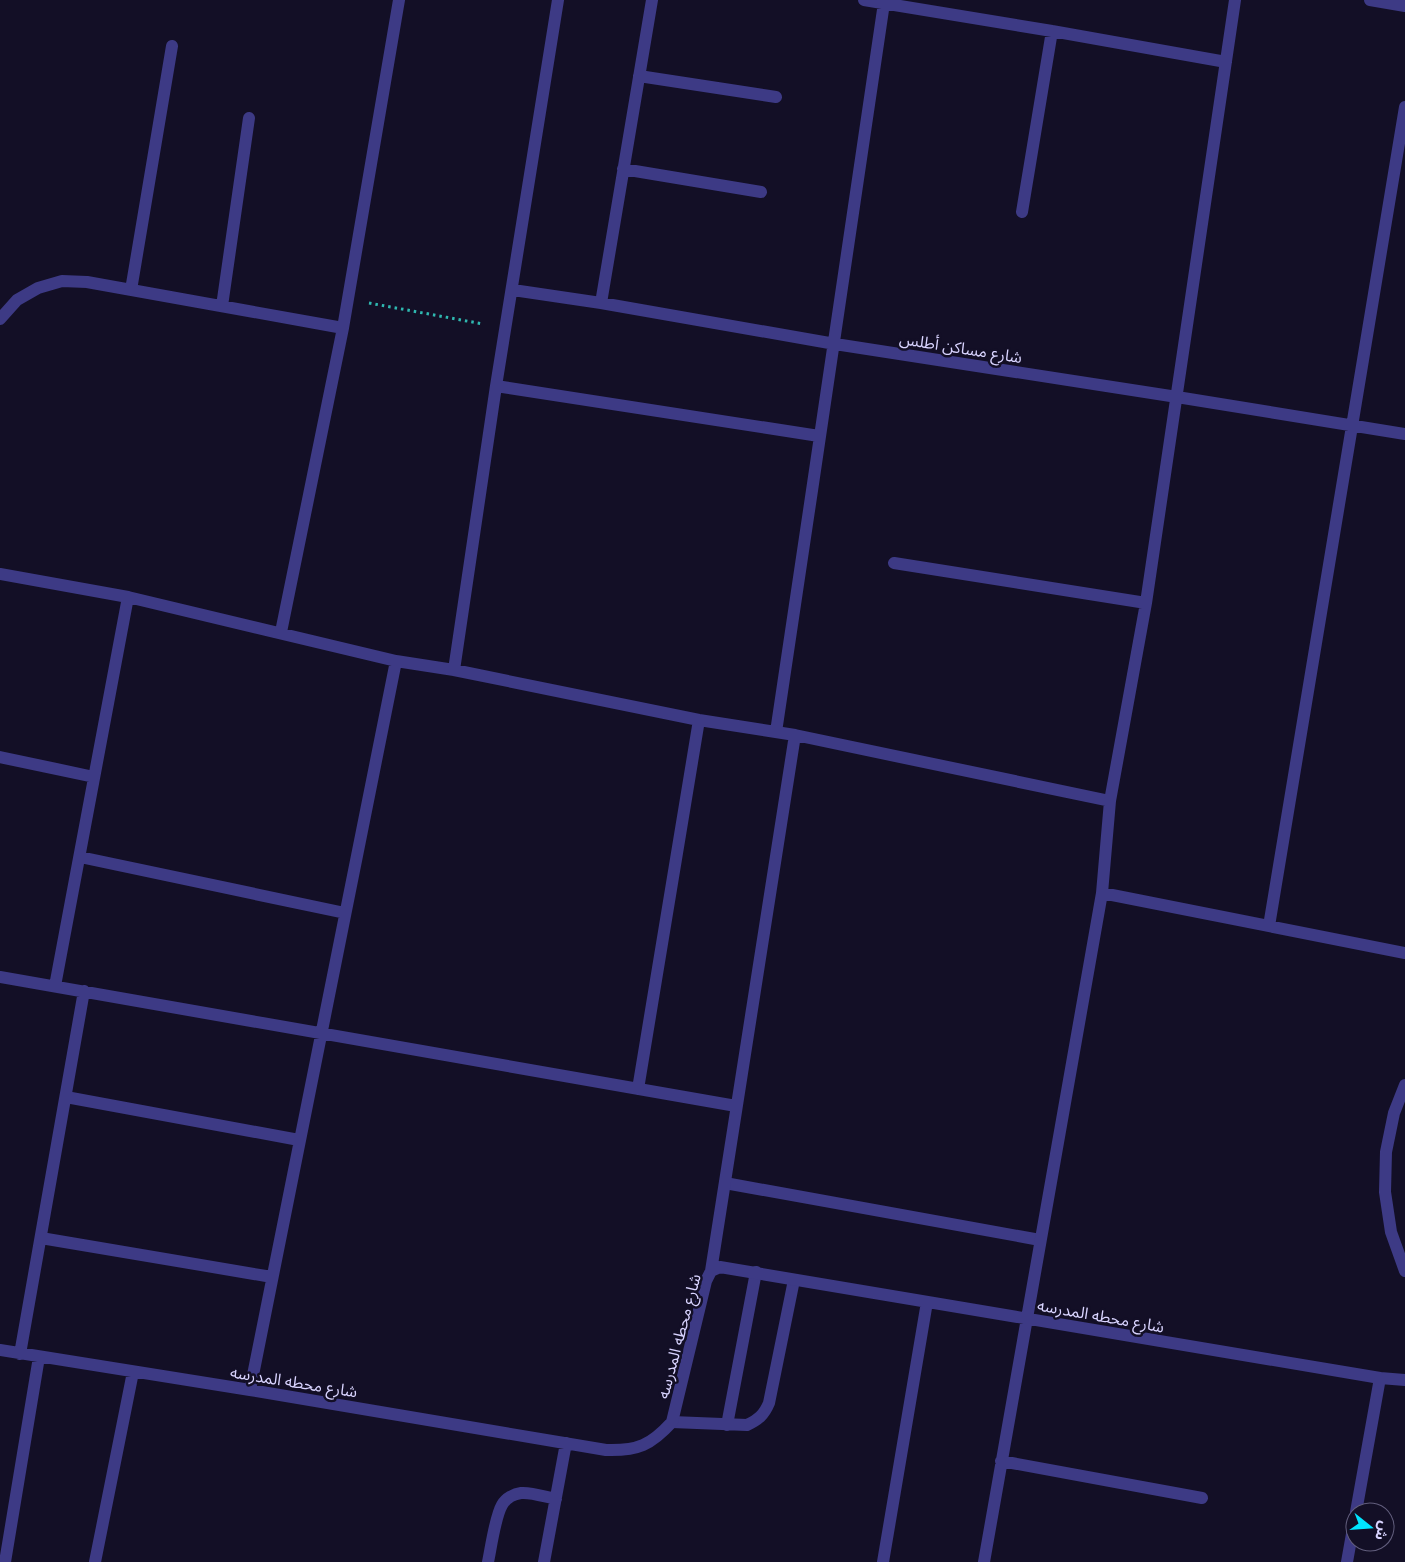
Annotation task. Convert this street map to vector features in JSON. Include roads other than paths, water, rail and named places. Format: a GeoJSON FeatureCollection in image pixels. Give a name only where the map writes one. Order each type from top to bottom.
{"type":"FeatureCollection","features":[{"type":"Feature","properties":{"kind":"street"},"geometry":{"type":"LineString","coordinates":[[281,632],[343,328],[398,0]]}},
{"type":"Feature","properties":{"kind":"street"},"geometry":{"type":"LineString","coordinates":[[454,670],[496,386],[513,290],[558,0]]}},
{"type":"Feature","properties":{"kind":"street"},"geometry":{"type":"LineString","coordinates":[[602,303],[652,0]]}},
{"type":"Feature","properties":{"kind":"street"},"geometry":{"type":"LineString","coordinates":[[864,0],[1226,62]]}},
{"type":"Feature","properties":{"kind":"street"},"geometry":{"type":"LineString","coordinates":[[984,1562],[1102,893],[1110,801],[1146,603],[1235,0]]}},
{"type":"Feature","properties":{"kind":"street"},"geometry":{"type":"LineString","coordinates":[[1370,0],[1405,6]]}},
{"type":"Feature","properties":{"kind":"street"},"geometry":{"type":"LineString","coordinates":[[776,732],[819,436],[835,344],[884,3]]}},
{"type":"Feature","properties":{"kind":"street"},"geometry":{"type":"LineString","coordinates":[[1022,212],[1052,31]]}},
{"type":"Feature","properties":{"kind":"street"},"geometry":{"type":"LineString","coordinates":[[132,290],[172,46]]}},
{"type":"Feature","properties":{"kind":"street"},"geometry":{"type":"LineString","coordinates":[[639,76],[776,97]]}},
{"type":"Feature","properties":{"kind":"street"},"geometry":{"type":"LineString","coordinates":[[1269,926],[1405,107]]}},
{"type":"Feature","properties":{"kind":"street"},"geometry":{"type":"LineString","coordinates":[[222,306],[249,118]]}},
{"type":"Feature","properties":{"kind":"street"},"geometry":{"type":"LineString","coordinates":[[623,169],[761,192]]}},
{"type":"Feature","properties":{"kind":"street"},"geometry":{"type":"LineString","coordinates":[[0,319],[17,300],[38,288],[62,281],[88,282],[343,328]]}},
{"type":"Feature","properties":{"kind":"street","name":"شارع مساكن أطلس"},"geometry":{"type":"LineString","coordinates":[[513,290],[602,303],[835,344],[1405,434]]}},
{"type":"Feature","properties":{"kind":"street"},"geometry":{"type":"LineString","coordinates":[[496,386],[819,436]]}},
{"type":"Feature","properties":{"kind":"street"},"geometry":{"type":"LineString","coordinates":[[894,563],[1146,603]]}},
{"type":"Feature","properties":{"kind":"street"},"geometry":{"type":"LineString","coordinates":[[0,574],[128,597],[396,661],[454,670],[699,720],[795,735],[1110,801]]}},
{"type":"Feature","properties":{"kind":"street"},"geometry":{"type":"LineString","coordinates":[[56,986],[128,597]]}},
{"type":"Feature","properties":{"kind":"street"},"geometry":{"type":"LineString","coordinates":[[250,1390],[396,661]]}},
{"type":"Feature","properties":{"kind":"street"},"geometry":{"type":"LineString","coordinates":[[638,1089],[699,720]]}},
{"type":"Feature","properties":{"kind":"street"},"geometry":{"type":"LineString","coordinates":[[711,1270],[795,735]]}},
{"type":"Feature","properties":{"kind":"street"},"geometry":{"type":"LineString","coordinates":[[0,757],[94,777]]}},
{"type":"Feature","properties":{"kind":"street"},"geometry":{"type":"LineString","coordinates":[[80,857],[345,913]]}},
{"type":"Feature","properties":{"kind":"street"},"geometry":{"type":"LineString","coordinates":[[1102,893],[1405,953]]}},
{"type":"Feature","properties":{"kind":"street"},"geometry":{"type":"LineString","coordinates":[[0,977],[736,1106]]}},
{"type":"Feature","properties":{"kind":"street"},"geometry":{"type":"LineString","coordinates":[[20,1354],[84,992]]}},
{"type":"Feature","properties":{"kind":"street"},"geometry":{"type":"LineString","coordinates":[[1405,1085],[1394,1113],[1386,1152],[1385,1192],[1391,1232],[1405,1271]]}},
{"type":"Feature","properties":{"kind":"street"},"geometry":{"type":"LineString","coordinates":[[66,1097],[299,1140]]}},
{"type":"Feature","properties":{"kind":"street"},"geometry":{"type":"LineString","coordinates":[[725,1183],[1040,1240]]}},
{"type":"Feature","properties":{"kind":"street"},"geometry":{"type":"LineString","coordinates":[[41,1238],[272,1277]]}},
{"type":"Feature","properties":{"kind":"street","name":"شارع محطه المدرسه"},"geometry":{"type":"LineString","coordinates":[[0,1350],[606,1450],[625,1450],[643,1446],[659,1436],[672,1422],[706,1281],[711,1270],[720,1266],[1380,1378],[1405,1380]]}},
{"type":"Feature","properties":{"kind":"street"},"geometry":{"type":"LineString","coordinates":[[727,1425],[756,1272]]}},
{"type":"Feature","properties":{"kind":"street"},"geometry":{"type":"LineString","coordinates":[[672,1422],[747,1425],[757,1421],[765,1413],[769,1404],[794,1280]]}},
{"type":"Feature","properties":{"kind":"street"},"geometry":{"type":"LineString","coordinates":[[883,1562],[927,1302]]}},
{"type":"Feature","properties":{"kind":"street"},"geometry":{"type":"LineString","coordinates":[[4,1562],[39,1357]]}},
{"type":"Feature","properties":{"kind":"street"},"geometry":{"type":"LineString","coordinates":[[95,1562],[133,1372]]}},
{"type":"Feature","properties":{"kind":"street"},"geometry":{"type":"LineString","coordinates":[[1358,1502],[1380,1378]]}},
{"type":"Feature","properties":{"kind":"street"},"geometry":{"type":"LineString","coordinates":[[544,1562],[566,1443]]}},
{"type":"Feature","properties":{"kind":"street"},"geometry":{"type":"LineString","coordinates":[[1002,1461],[1202,1498]]}},
{"type":"Feature","properties":{"kind":"street"},"geometry":{"type":"LineString","coordinates":[[488,1562],[499,1514],[502,1505],[508,1499],[515,1494],[524,1493],[556,1500]]}}]}
